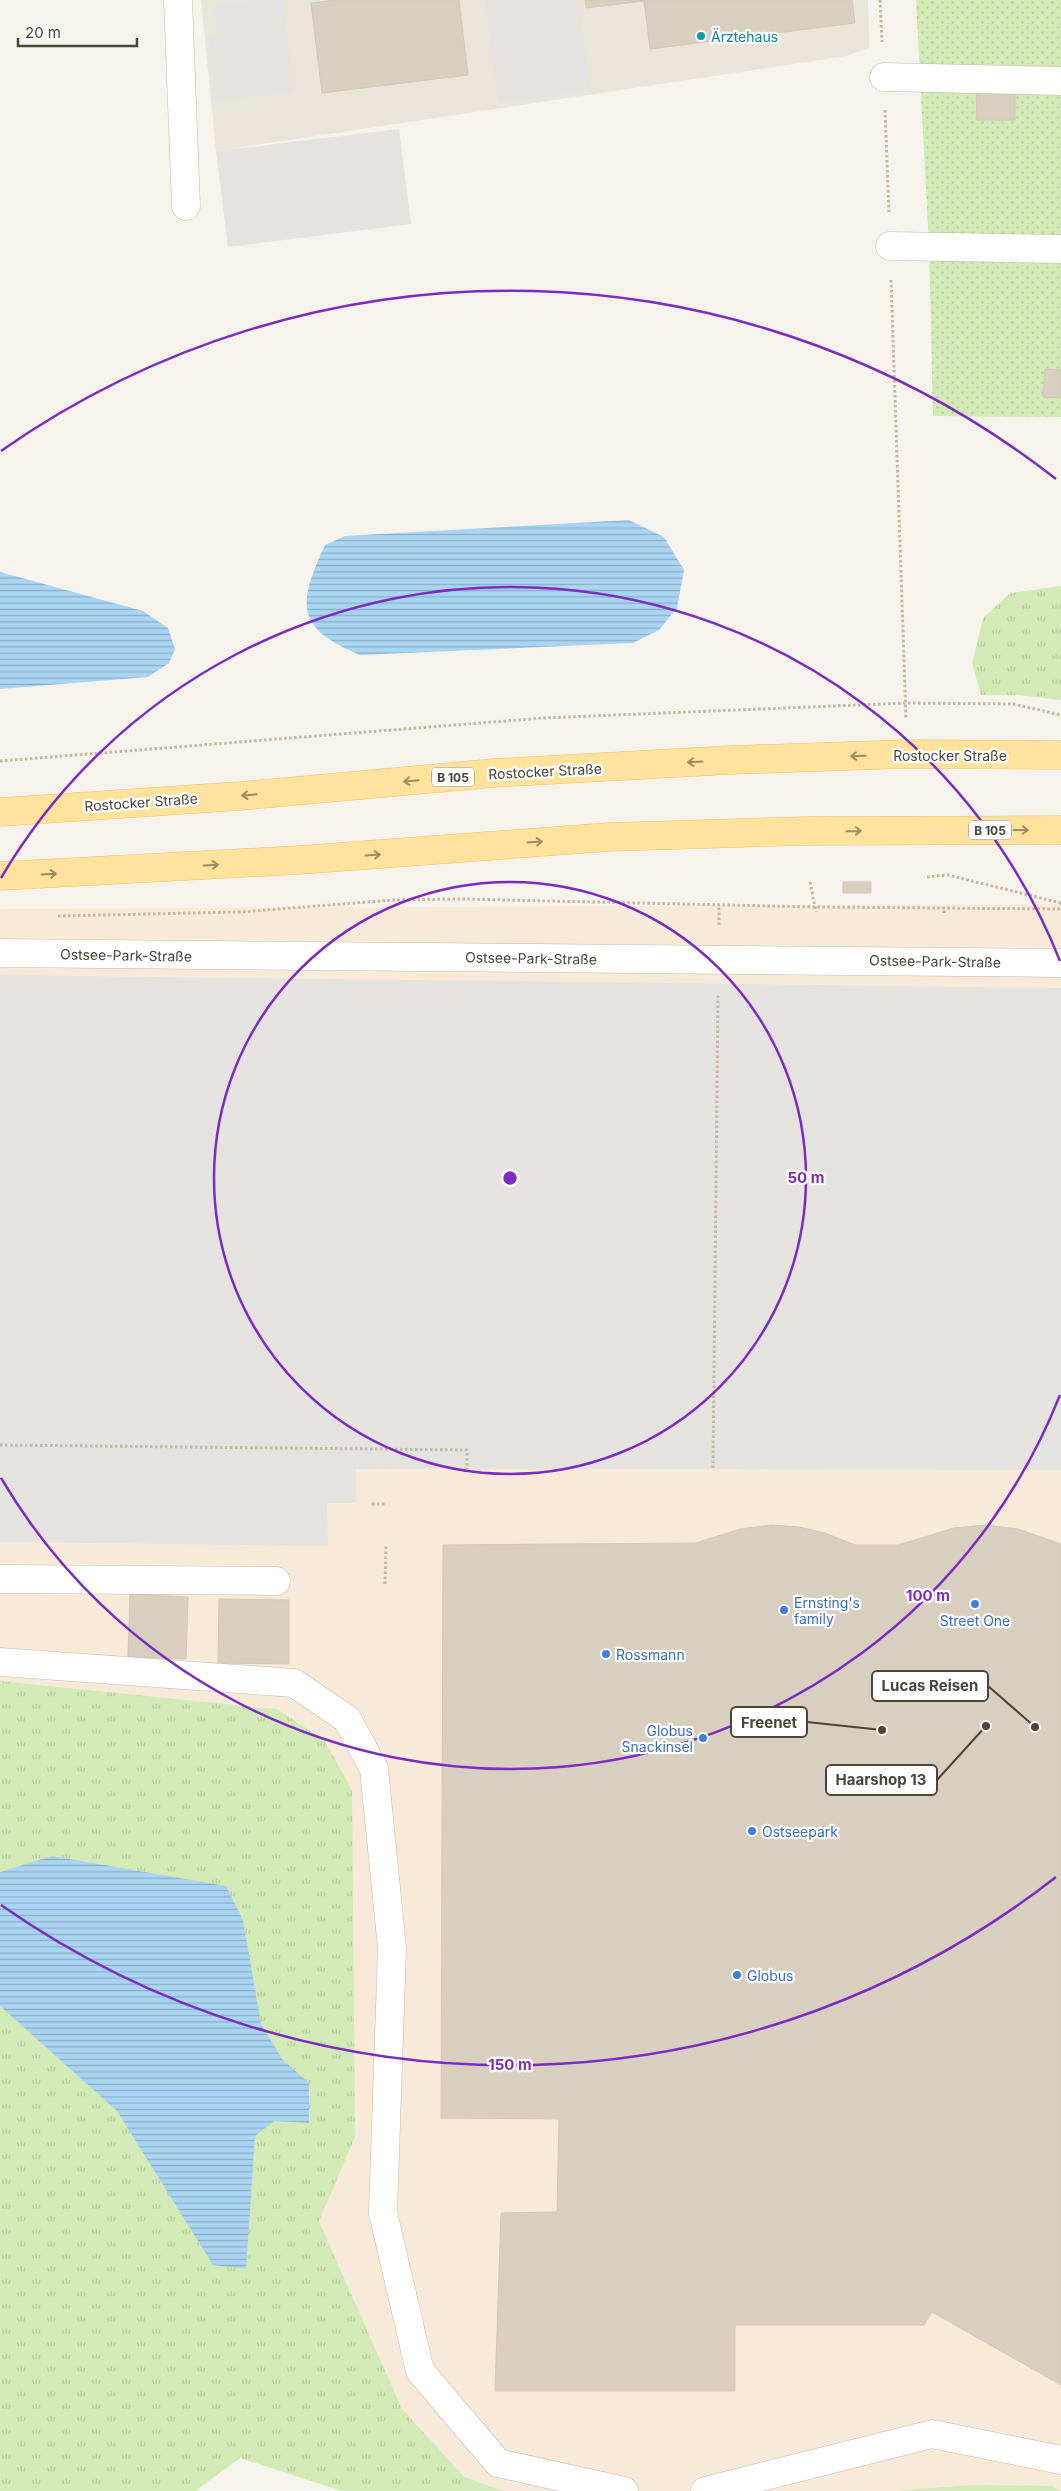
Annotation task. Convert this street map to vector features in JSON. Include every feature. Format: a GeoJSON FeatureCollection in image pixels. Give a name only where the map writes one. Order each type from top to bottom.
{"type":"FeatureCollection","features":[{"type":"Feature","properties":{"kind":"main road","name":"Rostocker Straße"},"geometry":{"type":"LineString","coordinates":[[0,812],[240,796],[494,773],[730,760],[906,754],[1061,755]]}},
{"type":"Feature","properties":{"kind":"main road","name":"B 105"},"geometry":{"type":"LineString","coordinates":[[0,876],[299,860],[609,837],[805,831],[1061,830]]}},
{"type":"Feature","properties":{"kind":"street"},"geometry":{"type":"LineString","coordinates":[[178,0],[186,206]]}},
{"type":"Feature","properties":{"kind":"street"},"geometry":{"type":"LineString","coordinates":[[884,77],[1061,81]]}},
{"type":"Feature","properties":{"kind":"street"},"geometry":{"type":"LineString","coordinates":[[890,246],[1061,249]]}},
{"type":"Feature","properties":{"kind":"street","name":"Ostsee-Park-Straße"},"geometry":{"type":"LineString","coordinates":[[0,954],[1061,963]]}},
{"type":"Feature","properties":{"kind":"street"},"geometry":{"type":"LineString","coordinates":[[0,1579],[276,1581]]}},
{"type":"Feature","properties":{"kind":"street"},"geometry":{"type":"LineString","coordinates":[[0,1662],[294,1683],[347,1719],[374,1769],[392,1948],[383,2213],[420,2371],[498,2462],[624,2491]]}},
{"type":"Feature","properties":{"kind":"street"},"geometry":{"type":"LineString","coordinates":[[705,2491],[932,2434],[1061,2460]]}},
{"type":"Feature","properties":{"kind":"path"},"geometry":{"type":"LineString","coordinates":[[880,0],[906,703],[906,754]]}},
{"type":"Feature","properties":{"kind":"path"},"geometry":{"type":"LineString","coordinates":[[0,762],[543,718],[906,703],[1013,704],[1061,715]]}},
{"type":"Feature","properties":{"kind":"path"},"geometry":{"type":"LineString","coordinates":[[927,877],[948,875],[1061,903]]}},
{"type":"Feature","properties":{"kind":"path"},"geometry":{"type":"LineString","coordinates":[[810,882],[816,910]]}},
{"type":"Feature","properties":{"kind":"path"},"geometry":{"type":"LineString","coordinates":[[48,916],[240,912],[392,900],[462,899],[816,910],[1061,909]]}},
{"type":"Feature","properties":{"kind":"path"},"geometry":{"type":"LineString","coordinates":[[714,1468],[719,906]]}},
{"type":"Feature","properties":{"kind":"path"},"geometry":{"type":"LineString","coordinates":[[944,908],[944,913]]}},
{"type":"Feature","properties":{"kind":"path"},"geometry":{"type":"LineString","coordinates":[[0,1445],[467,1450],[467,1469]]}},
{"type":"Feature","properties":{"kind":"path"},"geometry":{"type":"LineString","coordinates":[[372,1504],[386,1504]]}},
{"type":"Feature","properties":{"kind":"path"},"geometry":{"type":"LineString","coordinates":[[385,1584],[386,1546]]}},
{"type":"Feature","properties":{"kind":"shaded area"},"geometry":{"type":"Polygon","coordinates":[[[201,0],[868,0],[869,48],[847,56],[216,151],[201,0]]]}},
{"type":"Feature","properties":{"kind":"shaded area"},"geometry":{"type":"Polygon","coordinates":[[[254,0],[283,0],[294,92],[217,101],[209,35],[217,35],[214,5],[254,0]]]}},
{"type":"Feature","properties":{"kind":"shaded area"},"geometry":{"type":"Polygon","coordinates":[[[485,0],[579,0],[590,91],[498,103],[485,0]]]}},
{"type":"Feature","properties":{"kind":"shaded area"},"geometry":{"type":"Polygon","coordinates":[[[399,129],[411,224],[228,247],[216,151],[399,129]]]}},
{"type":"Feature","properties":{"kind":"shaded area"},"geometry":{"type":"Polygon","coordinates":[[[1061,904],[1061,2491],[342,2491],[402,2409],[319,2220],[355,2137],[277,1709],[0,1681],[0,909],[1061,904]]]}},
{"type":"Feature","properties":{"kind":"shaded area"},"geometry":{"type":"Polygon","coordinates":[[[0,975],[1061,988],[1061,1470],[356,1469],[356,1503],[327,1503],[328,1546],[0,1542],[0,975]]]}},
{"type":"Feature","properties":{"kind":"green space"},"geometry":{"type":"Polygon","coordinates":[[[916,0],[1061,0],[1061,417],[933,416],[929,246],[916,0]]]}},
{"type":"Feature","properties":{"kind":"green space"},"geometry":{"type":"Polygon","coordinates":[[[1061,586],[1061,700],[1018,695],[981,695],[972,663],[983,618],[1010,593],[1061,586]]]}},
{"type":"Feature","properties":{"kind":"green space"},"geometry":{"type":"Polygon","coordinates":[[[0,1681],[277,1709],[324,1740],[352,1790],[355,2137],[319,2221],[402,2409],[464,2477],[503,2491],[342,2491],[240,2458],[195,2491],[0,2491],[0,1681]]]}},
{"type":"Feature","properties":{"kind":"green space"},"geometry":{"type":"Polygon","coordinates":[[[972,2485],[1051,2486],[1061,2491],[892,2491],[972,2485]]]}},
{"type":"Feature","properties":{"kind":"water"},"geometry":{"type":"Polygon","coordinates":[[[629,520],[664,537],[684,570],[677,608],[659,630],[633,643],[360,655],[338,645],[323,635],[313,624],[308,612],[307,599],[310,583],[325,545],[345,536],[629,520]]]}},
{"type":"Feature","properties":{"kind":"water"},"geometry":{"type":"Polygon","coordinates":[[[0,572],[143,611],[168,628],[175,649],[169,663],[148,677],[0,689],[0,572]]]}},
{"type":"Feature","properties":{"kind":"water"},"geometry":{"type":"Polygon","coordinates":[[[52,1856],[226,1886],[243,1920],[261,2024],[283,2060],[309,2083],[309,2123],[274,2121],[255,2136],[246,2269],[213,2265],[117,2111],[0,2006],[0,1872],[52,1856]]]}},
{"type":"Feature","properties":{"kind":"building"},"geometry":{"type":"Polygon","coordinates":[[[336,0],[459,0],[468,75],[322,93],[311,3],[336,0]]]}},
{"type":"Feature","properties":{"kind":"building","name":"Ärztehaus"},"geometry":{"type":"Polygon","coordinates":[[[585,0],[852,0],[855,23],[650,49],[644,1],[586,8],[585,0]]]}},
{"type":"Feature","properties":{"kind":"building"},"geometry":{"type":"Polygon","coordinates":[[[976,82],[1015,82],[1015,120],[977,120],[976,82]]]}},
{"type":"Feature","properties":{"kind":"building"},"geometry":{"type":"Polygon","coordinates":[[[1045,369],[1061,370],[1061,398],[1043,397],[1045,369]]]}},
{"type":"Feature","properties":{"kind":"building"},"geometry":{"type":"Polygon","coordinates":[[[843,882],[871,882],[871,893],[843,893],[843,882]]]}},
{"type":"Feature","properties":{"kind":"building","name":"Ostseepark"},"geometry":{"type":"Polygon","coordinates":[[[771,1525],[799,1527],[825,1533],[855,1545],[898,1545],[954,1528],[986,1525],[1018,1529],[1061,1544],[1061,2385],[932,2312],[924,2325],[735,2325],[735,2391],[495,2391],[501,2213],[557,2212],[559,2119],[441,2118],[443,1545],[696,1543],[740,1529],[771,1525]]]}},
{"type":"Feature","properties":{"kind":"building"},"geometry":{"type":"Polygon","coordinates":[[[130,1594],[188,1597],[186,1659],[128,1657],[130,1594]]]}},
{"type":"Feature","properties":{"kind":"building"},"geometry":{"type":"Polygon","coordinates":[[[219,1599],[289,1600],[289,1664],[218,1663],[219,1599]]]}},
{"type":"Feature","properties":{"kind":"place","name":"Ärztehaus"},"geometry":{"type":"Point","coordinates":[701,36]}},
{"type":"Feature","properties":{"kind":"place","name":"Street One"},"geometry":{"type":"Point","coordinates":[975,1604]}},
{"type":"Feature","properties":{"kind":"place","name":"Ernsting's family"},"geometry":{"type":"Point","coordinates":[784,1610]}},
{"type":"Feature","properties":{"kind":"place","name":"Rossmann"},"geometry":{"type":"Point","coordinates":[606,1654]}},
{"type":"Feature","properties":{"kind":"place","name":"Haarshop 13"},"geometry":{"type":"Point","coordinates":[986,1726]}},
{"type":"Feature","properties":{"kind":"place","name":"Lucas Reisen"},"geometry":{"type":"Point","coordinates":[1035,1727]}},
{"type":"Feature","properties":{"kind":"place","name":"Freenet"},"geometry":{"type":"Point","coordinates":[882,1730]}},
{"type":"Feature","properties":{"kind":"place","name":"Globus Snackinsel"},"geometry":{"type":"Point","coordinates":[703,1738]}},
{"type":"Feature","properties":{"kind":"place","name":"Ostseepark"},"geometry":{"type":"Point","coordinates":[752,1831]}},
{"type":"Feature","properties":{"kind":"place","name":"Globus"},"geometry":{"type":"Point","coordinates":[737,1975]}}]}
